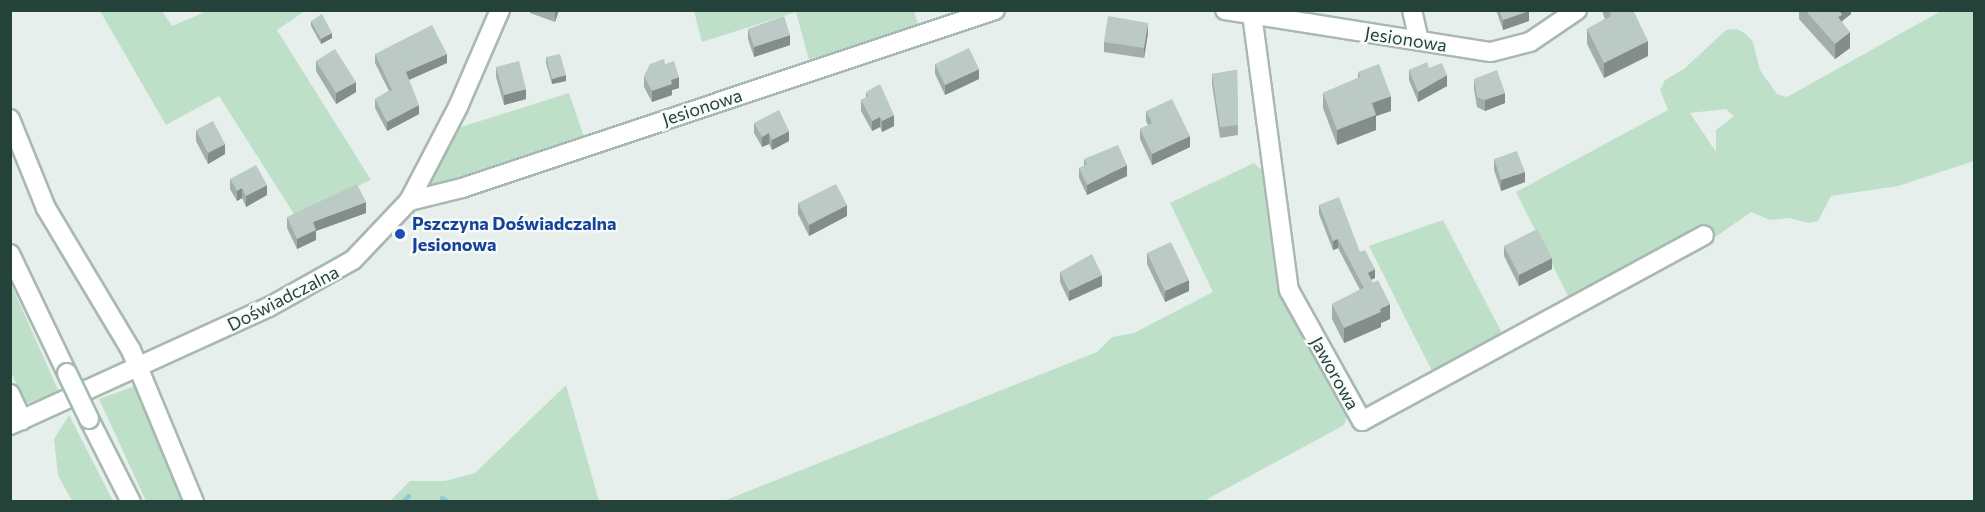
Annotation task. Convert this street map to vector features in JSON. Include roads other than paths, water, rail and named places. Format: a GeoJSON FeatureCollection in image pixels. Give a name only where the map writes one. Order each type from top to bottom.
{"type":"FeatureCollection","features":[{"type":"Feature","properties":{"kind":"street","name":"Doświadczalna"},"geometry":{"type":"LineString","coordinates":[[16,422],[140,367],[328,277],[360,254],[410,201],[458,107],[500,10]]}},
{"type":"Feature","properties":{"kind":"street","name":"Jesionowa"},"geometry":{"type":"LineString","coordinates":[[410,201],[462,188],[995,10]]}},
{"type":"Feature","properties":{"kind":"street","name":"Jesionowa"},"geometry":{"type":"LineString","coordinates":[[1225,10],[1504,51],[1530,42],[1577,10]]}},
{"type":"Feature","properties":{"kind":"street"},"geometry":{"type":"LineString","coordinates":[[1412,10],[1419,40]]}},
{"type":"Feature","properties":{"kind":"street","name":"Jaworowa"},"geometry":{"type":"LineString","coordinates":[[1252,14],[1288,290],[1362,421],[1704,235]]}},
{"type":"Feature","properties":{"kind":"street"},"geometry":{"type":"LineString","coordinates":[[10,119],[46,208],[140,367],[194,501]]}},
{"type":"Feature","properties":{"kind":"street"},"geometry":{"type":"LineString","coordinates":[[10,254],[131,501]]}},
{"type":"Feature","properties":{"kind":"street"},"geometry":{"type":"LineString","coordinates":[[10,394],[16,422]]}},
{"type":"Feature","properties":{"kind":"waterway"},"geometry":{"type":"LineString","coordinates":[[403,502],[408,496]]}},
{"type":"Feature","properties":{"kind":"waterway"},"geometry":{"type":"LineString","coordinates":[[442,498],[448,502]]}},
{"type":"Feature","properties":{"kind":"place","name":"Pszczyna Doświadczalna Jesionowa"},"geometry":{"type":"Point","coordinates":[400,234]}}]}
